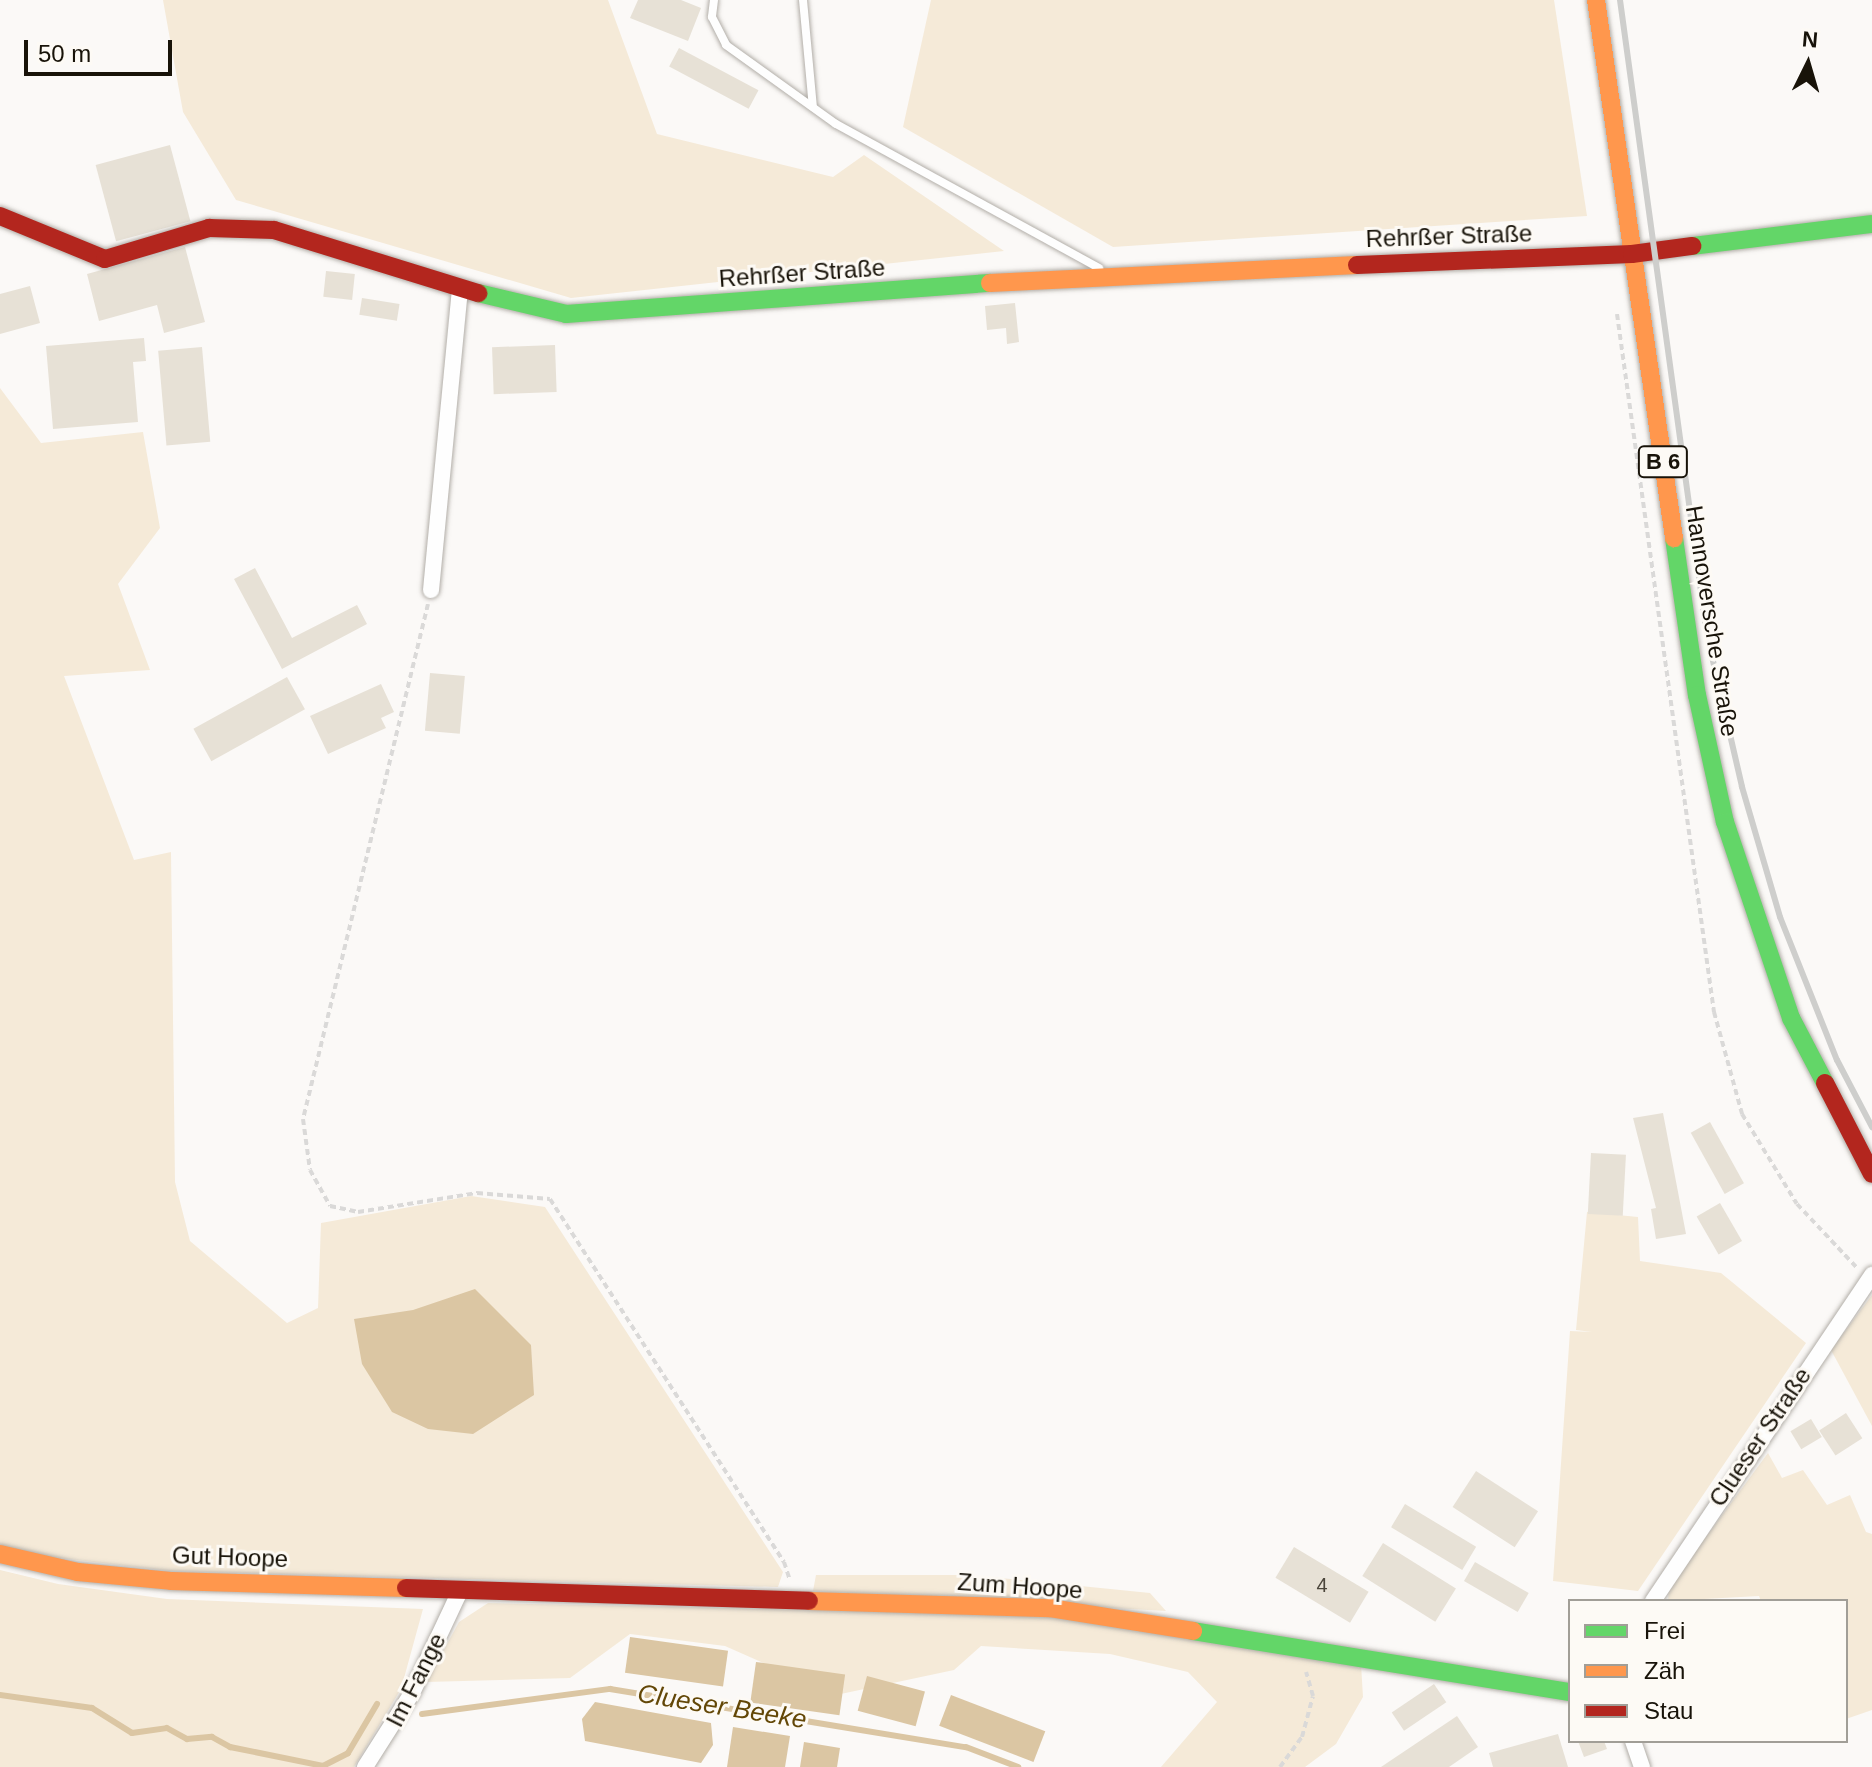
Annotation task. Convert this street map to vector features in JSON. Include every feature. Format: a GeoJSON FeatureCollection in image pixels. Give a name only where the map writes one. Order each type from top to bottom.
{"type":"FeatureCollection","features":[{"type":"Feature","properties":{"kind":"street","name":"Hannoversche Straße"},"geometry":{"type":"LineString","coordinates":[[1596,0],[1697,695],[1725,822],[1791,1018],[1872,1174]]}},
{"type":"Feature","properties":{"kind":"street","name":"Rehrßer Straße"},"geometry":{"type":"LineString","coordinates":[[0,216],[105,259],[209,228],[274,230],[537,311],[566,314],[1110,274],[1632,254],[1872,224]]}},
{"type":"Feature","properties":{"kind":"street"},"geometry":{"type":"LineString","coordinates":[[431,590],[460,287]]}},
{"type":"Feature","properties":{"kind":"street","name":"Clueser Straße"},"geometry":{"type":"LineString","coordinates":[[1654,1599],[1872,1275]]}},
{"type":"Feature","properties":{"kind":"street","name":"Gut Hoope"},"geometry":{"type":"LineString","coordinates":[[0,1554],[78,1572],[171,1581],[461,1589]]}},
{"type":"Feature","properties":{"kind":"street","name":"Zum Hoope"},"geometry":{"type":"LineString","coordinates":[[461,1589],[1050,1608],[1568,1692]]}},
{"type":"Feature","properties":{"kind":"street","name":"Im Fange"},"geometry":{"type":"LineString","coordinates":[[365,1767],[412,1693],[461,1589]]}},
{"type":"Feature","properties":{"kind":"street"},"geometry":{"type":"LineString","coordinates":[[1634,1743],[1642,1767]]}},
{"type":"Feature","properties":{"kind":"lane"},"geometry":{"type":"LineString","coordinates":[[714,0],[712,17],[726,45],[813,107],[1110,274]]}},
{"type":"Feature","properties":{"kind":"lane"},"geometry":{"type":"LineString","coordinates":[[803,0],[813,107]]}},
{"type":"Feature","properties":{"kind":"path"},"geometry":{"type":"LineString","coordinates":[[431,590],[303,1119],[310,1170],[330,1206],[358,1212],[477,1193],[550,1199],[784,1562]]}},
{"type":"Feature","properties":{"kind":"path"},"geometry":{"type":"LineString","coordinates":[[1280,1767],[1302,1737],[1313,1696],[1308,1674],[1299,1666]]}},
{"type":"Feature","properties":{"kind":"shaded area"},"geometry":{"type":"Polygon","coordinates":[[[163,0],[608,0],[657,134],[833,177],[864,155],[1004,251],[571,298],[236,200],[183,112],[163,0]]]}},
{"type":"Feature","properties":{"kind":"shaded area"},"geometry":{"type":"Polygon","coordinates":[[[931,0],[1554,0],[1587,216],[1113,247],[903,127],[931,0]]]}},
{"type":"Feature","properties":{"kind":"shaded area"},"geometry":{"type":"Polygon","coordinates":[[[0,388],[41,443],[143,432],[160,528],[118,584],[150,670],[64,676],[134,860],[171,852],[175,1182],[190,1241],[287,1323],[318,1308],[321,1223],[471,1196],[545,1207],[783,1572],[778,1587],[171,1571],[34,1555],[0,1545],[0,388]]]}},
{"type":"Feature","properties":{"kind":"shaded area"},"geometry":{"type":"Polygon","coordinates":[[[1587,1212],[1638,1217],[1640,1261],[1721,1273],[1806,1343],[1638,1591],[1553,1581],[1570,1331],[1592,1332],[1576,1330],[1587,1212]]]}},
{"type":"Feature","properties":{"kind":"shaded area"},"geometry":{"type":"Polygon","coordinates":[[[475,1289],[531,1345],[534,1395],[473,1434],[428,1429],[392,1412],[362,1364],[354,1319],[413,1310],[475,1289]]]}},
{"type":"Feature","properties":{"kind":"shaded area"},"geometry":{"type":"Polygon","coordinates":[[[1872,1295],[1872,1426],[1831,1350],[1872,1295]]]}},
{"type":"Feature","properties":{"kind":"shaded area"},"geometry":{"type":"Polygon","coordinates":[[[1768,1453],[1782,1478],[1803,1470],[1827,1505],[1850,1495],[1866,1532],[1872,1534],[1872,1710],[1848,1718],[1848,1599],[1760,1599],[1759,1596],[1668,1599],[1669,1587],[1768,1453]]]}},
{"type":"Feature","properties":{"kind":"shaded area"},"geometry":{"type":"Polygon","coordinates":[[[0,1570],[58,1584],[167,1599],[423,1609],[401,1689],[354,1767],[0,1767],[0,1570]]]}},
{"type":"Feature","properties":{"kind":"shaded area"},"geometry":{"type":"Polygon","coordinates":[[[816,1575],[970,1575],[1150,1593],[1166,1611],[813,1591],[816,1575]]]}},
{"type":"Feature","properties":{"kind":"shaded area"},"geometry":{"type":"Polygon","coordinates":[[[488,1603],[1050,1615],[1361,1664],[1363,1697],[1336,1744],[1305,1767],[1161,1767],[1217,1702],[1188,1672],[1110,1654],[981,1646],[954,1670],[836,1695],[725,1646],[630,1634],[570,1678],[426,1682],[459,1622],[488,1603]]]}},
{"type":"Feature","properties":{"kind":"shaded area"},"geometry":{"type":"Polygon","coordinates":[[[630,1637],[728,1651],[723,1686],[625,1673],[630,1637]]]}},
{"type":"Feature","properties":{"kind":"shaded area"},"geometry":{"type":"Polygon","coordinates":[[[756,1662],[845,1675],[839,1715],[750,1703],[756,1662]]]}},
{"type":"Feature","properties":{"kind":"shaded area"},"geometry":{"type":"Polygon","coordinates":[[[867,1676],[925,1692],[916,1726],[858,1711],[867,1676]]]}},
{"type":"Feature","properties":{"kind":"shaded area"},"geometry":{"type":"Polygon","coordinates":[[[951,1695],[1045,1731],[1033,1762],[939,1726],[951,1695]]]}},
{"type":"Feature","properties":{"kind":"shaded area"},"geometry":{"type":"Polygon","coordinates":[[[595,1702],[711,1723],[713,1745],[701,1763],[585,1741],[582,1719],[595,1702]]]}},
{"type":"Feature","properties":{"kind":"shaded area"},"geometry":{"type":"Polygon","coordinates":[[[733,1727],[790,1736],[785,1767],[727,1767],[733,1727]]]}},
{"type":"Feature","properties":{"kind":"shaded area"},"geometry":{"type":"Polygon","coordinates":[[[804,1742],[840,1748],[837,1767],[800,1767],[804,1742]]]}},
{"type":"Feature","properties":{"kind":"building"},"geometry":{"type":"Polygon","coordinates":[[[638,0],[681,0],[701,8],[688,41],[630,18],[638,0]]]}},
{"type":"Feature","properties":{"kind":"building"},"geometry":{"type":"Polygon","coordinates":[[[679,48],[758,90],[749,109],[669,67],[679,48]]]}},
{"type":"Feature","properties":{"kind":"building"},"geometry":{"type":"Polygon","coordinates":[[[170,145],[190,221],[116,241],[96,165],[170,145]]]}},
{"type":"Feature","properties":{"kind":"building"},"geometry":{"type":"Polygon","coordinates":[[[185,247],[205,322],[164,333],[157,305],[99,321],[87,274],[185,247]]]}},
{"type":"Feature","properties":{"kind":"building"},"geometry":{"type":"Polygon","coordinates":[[[326,271],[355,274],[352,300],[323,297],[326,271]]]}},
{"type":"Feature","properties":{"kind":"building"},"geometry":{"type":"Polygon","coordinates":[[[30,286],[40,323],[0,334],[0,294],[30,286]]]}},
{"type":"Feature","properties":{"kind":"building"},"geometry":{"type":"Polygon","coordinates":[[[362,298],[400,304],[397,321],[359,315],[362,298]]]}},
{"type":"Feature","properties":{"kind":"building"},"geometry":{"type":"Polygon","coordinates":[[[1015,303],[1019,342],[1007,344],[1006,328],[987,330],[985,306],[1015,303]]]}},
{"type":"Feature","properties":{"kind":"building"},"geometry":{"type":"Polygon","coordinates":[[[144,338],[146,361],[133,362],[138,422],[53,429],[46,346],[144,338]]]}},
{"type":"Feature","properties":{"kind":"building"},"geometry":{"type":"Polygon","coordinates":[[[555,345],[557,392],[494,394],[492,347],[555,345]]]}},
{"type":"Feature","properties":{"kind":"building"},"geometry":{"type":"Polygon","coordinates":[[[202,347],[210,442],[166,445],[158,351],[202,347]]]}},
{"type":"Feature","properties":{"kind":"building"},"geometry":{"type":"Polygon","coordinates":[[[255,568],[292,638],[357,605],[367,624],[282,669],[234,579],[255,568]]]}},
{"type":"Feature","properties":{"kind":"building"},"geometry":{"type":"Polygon","coordinates":[[[430,673],[465,676],[460,734],[425,731],[430,673]]]}},
{"type":"Feature","properties":{"kind":"building"},"geometry":{"type":"Polygon","coordinates":[[[287,677],[305,709],[211,761],[193,729],[287,677]]]}},
{"type":"Feature","properties":{"kind":"building"},"geometry":{"type":"Polygon","coordinates":[[[381,684],[394,712],[381,718],[386,728],[328,754],[310,716],[381,684]]]}},
{"type":"Feature","properties":{"kind":"building"},"geometry":{"type":"Polygon","coordinates":[[[1663,1113],[1686,1234],[1656,1239],[1651,1209],[1656,1208],[1633,1118],[1663,1113]]]}},
{"type":"Feature","properties":{"kind":"building"},"geometry":{"type":"Polygon","coordinates":[[[1710,1122],[1744,1183],[1725,1194],[1691,1133],[1710,1122]]]}},
{"type":"Feature","properties":{"kind":"building"},"geometry":{"type":"Polygon","coordinates":[[[1591,1153],[1626,1155],[1623,1216],[1588,1214],[1591,1153]]]}},
{"type":"Feature","properties":{"kind":"building"},"geometry":{"type":"Polygon","coordinates":[[[1720,1203],[1742,1241],[1719,1255],[1697,1216],[1720,1203]]]}},
{"type":"Feature","properties":{"kind":"building"},"geometry":{"type":"Polygon","coordinates":[[[1846,1413],[1862,1438],[1836,1456],[1819,1430],[1846,1413]]]}},
{"type":"Feature","properties":{"kind":"building"},"geometry":{"type":"Polygon","coordinates":[[[1811,1419],[1822,1437],[1801,1449],[1790,1431],[1811,1419]]]}},
{"type":"Feature","properties":{"kind":"building"},"geometry":{"type":"Polygon","coordinates":[[[1476,1471],[1538,1511],[1515,1547],[1453,1507],[1476,1471]]]}},
{"type":"Feature","properties":{"kind":"building"},"geometry":{"type":"Polygon","coordinates":[[[1405,1504],[1476,1547],[1462,1570],[1391,1527],[1405,1504]]]}},
{"type":"Feature","properties":{"kind":"building"},"geometry":{"type":"Polygon","coordinates":[[[1383,1543],[1456,1589],[1435,1622],[1362,1576],[1383,1543]]]}},
{"type":"Feature","properties":{"kind":"building"},"geometry":{"type":"Polygon","coordinates":[[[1294,1547],[1369,1592],[1350,1623],[1275,1578],[1294,1547]]]}},
{"type":"Feature","properties":{"kind":"building"},"geometry":{"type":"Polygon","coordinates":[[[1475,1562],[1529,1593],[1518,1612],[1464,1581],[1475,1562]]]}},
{"type":"Feature","properties":{"kind":"building"},"geometry":{"type":"Polygon","coordinates":[[[1434,1684],[1446,1702],[1404,1731],[1392,1713],[1434,1684]]]}},
{"type":"Feature","properties":{"kind":"building"},"geometry":{"type":"Polygon","coordinates":[[[1457,1716],[1478,1747],[1449,1767],[1381,1767],[1457,1716]]]}},
{"type":"Feature","properties":{"kind":"building"},"geometry":{"type":"Polygon","coordinates":[[[1558,1734],[1568,1767],[1493,1767],[1489,1753],[1558,1734]]]}},
{"type":"Feature","properties":{"kind":"building"},"geometry":{"type":"Polygon","coordinates":[[[1579,1743],[1605,1743],[1607,1749],[1584,1757],[1579,1743]]]}},
{"type":"Feature","properties":{"kind":"waterway","name":"Clueser Beeke"},"geometry":{"type":"LineString","coordinates":[[422,1714],[610,1689],[966,1747],[1018,1767]]}},
{"type":"Feature","properties":{"kind":"waterway","name":"Clueser Beeke"},"geometry":{"type":"LineString","coordinates":[[0,1695],[92,1708],[132,1733],[167,1728],[187,1739],[212,1737],[230,1747],[323,1766],[348,1753],[377,1704]]}},
{"type":"Feature","properties":{"kind":"railway"},"geometry":{"type":"LineString","coordinates":[[1620,0],[1707,635],[1742,787],[1780,917],[1837,1060],[1872,1127]]}},
{"type":"Feature","properties":{"kind":"traffic: fast"},"geometry":{"type":"LineString","coordinates":[[1692,246],[1872,224]]}},
{"type":"Feature","properties":{"kind":"traffic: fast"},"geometry":{"type":"LineString","coordinates":[[478,293],[566,314],[990,283]]}},
{"type":"Feature","properties":{"kind":"traffic: fast"},"geometry":{"type":"LineString","coordinates":[[1674,538],[1697,695],[1725,822],[1791,1018],[1825,1083]]}},
{"type":"Feature","properties":{"kind":"traffic: fast"},"geometry":{"type":"LineString","coordinates":[[1193,1631],[1568,1692]]}},
{"type":"Feature","properties":{"kind":"traffic: slow"},"geometry":{"type":"LineString","coordinates":[[1596,0],[1674,538]]}},
{"type":"Feature","properties":{"kind":"traffic: slow"},"geometry":{"type":"LineString","coordinates":[[990,283],[1357,265]]}},
{"type":"Feature","properties":{"kind":"traffic: slow"},"geometry":{"type":"LineString","coordinates":[[0,1554],[78,1572],[171,1581],[406,1588]]}},
{"type":"Feature","properties":{"kind":"traffic: slow"},"geometry":{"type":"LineString","coordinates":[[809,1601],[1050,1608],[1193,1631]]}},
{"type":"Feature","properties":{"kind":"traffic: jam"},"geometry":{"type":"LineString","coordinates":[[0,216],[105,259],[209,228],[274,230],[478,293]]}},
{"type":"Feature","properties":{"kind":"traffic: jam"},"geometry":{"type":"LineString","coordinates":[[1357,265],[1632,254],[1692,246]]}},
{"type":"Feature","properties":{"kind":"traffic: jam"},"geometry":{"type":"LineString","coordinates":[[1825,1083],[1872,1174]]}},
{"type":"Feature","properties":{"kind":"traffic: jam"},"geometry":{"type":"LineString","coordinates":[[406,1588],[809,1601]]}}]}
